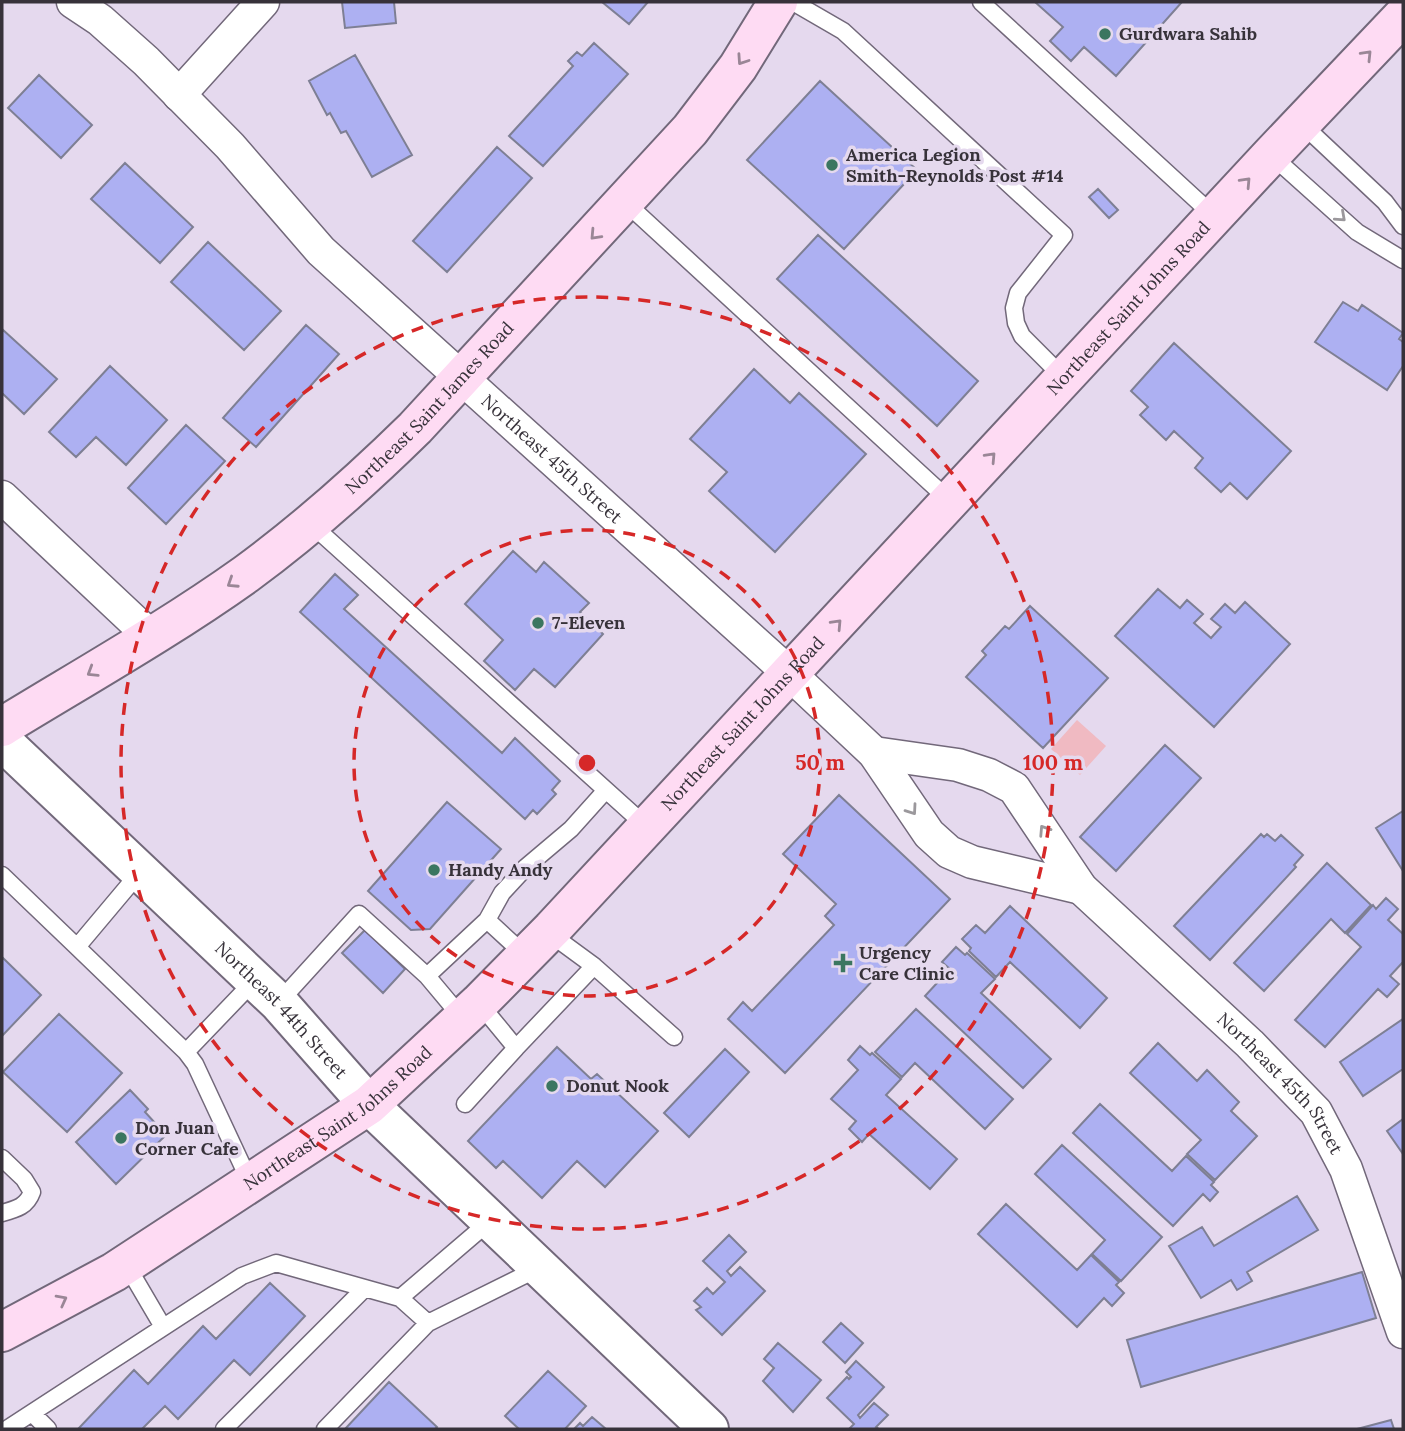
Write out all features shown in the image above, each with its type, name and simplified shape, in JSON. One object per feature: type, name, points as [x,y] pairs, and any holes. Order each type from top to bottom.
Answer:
[{"type":"main road","name":"Northeast Saint James Road","points":[[2,727],[244,575],[311,524],[376,466],[462,378],[690,130],[751,47],[778,2]]},
{"type":"main road","name":"Northeast Saint Johns Road","points":[[2,1332],[126,1264],[369,1105],[471,1011],[647,827],[1403,16]]},
{"type":"street","name":"Northeast 45th Street","points":[[73,2],[100,20],[146,61],[230,146],[321,251],[790,674],[874,754],[929,834],[948,852],[972,862],[1081,888]]},
{"type":"street","points":[[179,95],[263,2]]},
{"type":"street","points":[[2,497],[150,636]]},
{"type":"street","name":"Northeast 44th Street","points":[[2,741],[267,991],[369,1105],[709,1429]]},
{"type":"street","name":"Northeast 45th Street","points":[[874,754],[958,765],[989,775],[1014,788],[1081,888],[1250,1044],[1315,1112],[1346,1169],[1402,1319]]},
{"type":"lane","points":[[793,2],[843,31],[1064,235],[1018,293],[1014,308],[1022,337],[1064,378]]},
{"type":"lane","points":[[981,2],[1214,217]]},
{"type":"lane","points":[[1301,123],[1385,202],[1403,226]]},
{"type":"lane","points":[[1271,155],[1357,232],[1403,260]]},
{"type":"lane","points":[[625,202],[950,501]]},
{"type":"lane","points":[[311,524],[647,827]]},
{"type":"lane","points":[[427,976],[487,920],[502,893],[526,867],[571,829],[606,790]]},
{"type":"lane","points":[[77,947],[140,872]]},
{"type":"lane","points":[[2,875],[186,1052],[195,1064],[250,1182]]},
{"type":"lane","points":[[186,1052],[267,991],[359,914],[427,976],[516,1048]]},
{"type":"lane","points":[[487,920],[537,944],[594,966],[674,1037]]},
{"type":"lane","points":[[465,1104],[594,966]]},
{"type":"lane","points":[[2,1158],[24,1179],[32,1192],[28,1202],[2,1213]]},
{"type":"lane","points":[[400,1298],[489,1221]]},
{"type":"lane","points":[[7,1429],[242,1276],[276,1263],[400,1298],[428,1323]]},
{"type":"lane","points":[[126,1264],[163,1327]]},
{"type":"lane","points":[[326,1429],[428,1323],[539,1268]]},
{"type":"lane","points":[[223,1429],[365,1288]]},
{"type":"lane","points":[[33,1413],[48,1429]]},
{"type":"shaded area","points":[[1077,720],[1106,746],[1080,775],[1051,749]]},
{"type":"building","points":[[342,2],[394,2],[396,23],[345,28]]},
{"type":"building","points":[[602,2],[648,2],[629,24]]},
{"type":"building","name":"Gurdwara Sahib","points":[[1035,2],[1182,2],[1116,76],[1084,47],[1071,61],[1050,41],[1063,27]]},
{"type":"building","points":[[594,43],[628,74],[543,166],[509,136],[573,66],[568,61],[577,52],[582,56]]},
{"type":"building","points":[[355,55],[412,155],[372,177],[346,131],[341,133],[330,113],[327,115],[309,81]]},
{"type":"building","points":[[39,75],[92,125],[61,158],[8,108]]},
{"type":"building","name":"America Legion Smith-Reynolds Post #14","points":[[820,81],[917,170],[844,249],[747,160]]},
{"type":"building","points":[[497,147],[532,178],[447,272],[413,241]]},
{"type":"building","points":[[125,163],[193,227],[160,263],[91,199]]},
{"type":"building","points":[[1098,189],[1118,210],[1109,218],[1089,197]]},
{"type":"building","points":[[818,235],[978,381],[937,426],[777,279]]},
{"type":"building","points":[[208,242],[281,311],[244,350],[171,282]]},
{"type":"building","points":[[1343,302],[1358,311],[1362,305],[1403,333],[1399,339],[1403,342],[1403,366],[1387,390],[1315,342]]},
{"type":"building","points":[[306,325],[339,354],[256,447],[223,418]]},
{"type":"building","points":[[2,329],[57,379],[24,414],[2,393]]},
{"type":"building","points":[[1174,343],[1291,451],[1247,499],[1230,483],[1221,492],[1195,468],[1203,458],[1174,431],[1166,440],[1140,415],[1148,407],[1131,391]]},
{"type":"building","points":[[110,366],[167,420],[126,465],[96,437],[76,457],[49,432]]},
{"type":"building","points":[[754,369],[790,403],[799,393],[866,454],[775,552],[709,491],[727,472],[690,439]]},
{"type":"building","points":[[186,425],[225,461],[166,524],[128,488]]},
{"type":"building","name":"7-Eleven","points":[[513,551],[536,572],[544,562],[589,603],[580,612],[603,634],[555,687],[534,669],[515,690],[484,661],[503,640],[465,604]]},
{"type":"building","points":[[335,574],[358,595],[344,609],[502,753],[515,738],[560,781],[552,790],[556,794],[537,814],[533,810],[525,819],[300,612]]},
{"type":"building","points":[[1158,589],[1180,608],[1187,600],[1203,614],[1194,623],[1211,638],[1221,627],[1211,619],[1225,604],[1235,613],[1245,602],[1290,644],[1214,727],[1115,636]]},
{"type":"building","points":[[1030,606],[1108,678],[1043,748],[966,677],[986,655],[982,651],[1005,626],[1009,629]]},
{"type":"building","points":[[1165,745],[1201,778],[1116,871],[1080,837]]},
{"type":"building","name":"Urgency Care Clinic","points":[[839,795],[950,899],[785,1073],[728,1019],[743,1002],[752,1011],[834,925],[825,916],[836,904],[783,854]]},
{"type":"building","name":"Handy Andy","points":[[447,802],[501,849],[430,929],[411,930],[368,891]]},
{"type":"building","points":[[1403,811],[1403,871],[1376,828]]},
{"type":"building","points":[[1261,834],[1264,837],[1267,834],[1275,841],[1281,835],[1303,855],[1294,865],[1296,867],[1210,960],[1174,926]]},
{"type":"building","points":[[1327,863],[1371,905],[1345,933],[1331,919],[1264,991],[1234,963]]},
{"type":"building","points":[[1386,898],[1398,909],[1388,920],[1403,934],[1403,962],[1390,976],[1399,984],[1387,997],[1378,989],[1325,1047],[1295,1020],[1361,947],[1347,934],[1373,905],[1376,909]]},
{"type":"building","points":[[1010,906],[1107,998],[1080,1028],[1010,962],[996,977],[969,951],[971,948],[962,939],[976,925],[985,933]]},
{"type":"building","points":[[365,930],[405,969],[383,993],[342,953]]},
{"type":"building","points":[[956,947],[965,955],[967,953],[995,979],[981,993],[1051,1059],[1023,1088],[925,996],[950,969],[942,962]]},
{"type":"building","points":[[2,957],[41,995],[2,1036]]},
{"type":"building","points":[[916,1009],[1013,1099],[985,1129],[915,1063],[902,1077],[875,1052]]},
{"type":"building","points":[[59,1014],[122,1073],[67,1132],[3,1072]]},
{"type":"building","points":[[1403,1019],[1403,1069],[1363,1096],[1340,1062]]},
{"type":"building","points":[[1158,1043],[1197,1081],[1207,1070],[1239,1102],[1231,1111],[1257,1136],[1215,1180],[1187,1154],[1201,1140],[1130,1073]]},
{"type":"building","points":[[860,1046],[901,1079],[886,1095],[957,1159],[930,1189],[869,1134],[862,1142],[849,1129],[856,1121],[831,1099],[858,1070],[848,1060]]},
{"type":"building","points":[[557,1047],[591,1079],[597,1074],[658,1131],[605,1187],[577,1161],[542,1198],[503,1161],[496,1168],[468,1141]]},
{"type":"building","points":[[725,1049],[749,1072],[689,1137],[664,1113]]},
{"type":"building","name":"Don Juan Corner Cafe","points":[[130,1090],[148,1109],[145,1112],[166,1135],[116,1184],[76,1142]]},
{"type":"building","points":[[1100,1104],[1172,1171],[1186,1156],[1214,1182],[1211,1185],[1218,1192],[1210,1201],[1203,1194],[1173,1226],[1073,1133]]},
{"type":"building","points":[[1403,1119],[1403,1154],[1387,1131]]},
{"type":"building","points":[[1062,1145],[1162,1237],[1121,1281],[1092,1254],[1105,1240],[1035,1174]]},
{"type":"building","points":[[1297,1196],[1318,1230],[1247,1272],[1252,1281],[1237,1290],[1231,1280],[1201,1298],[1169,1246],[1202,1227],[1214,1246]]},
{"type":"building","points":[[1006,1204],[1077,1270],[1091,1255],[1119,1282],[1116,1285],[1124,1293],[1112,1306],[1104,1298],[1077,1327],[978,1234]]},
{"type":"building","points":[[729,1235],[746,1252],[727,1271],[731,1276],[740,1267],[765,1291],[722,1335],[696,1310],[701,1307],[694,1301],[707,1288],[713,1294],[725,1282],[703,1261]]},
{"type":"building","points":[[1362,1272],[1376,1318],[1141,1387],[1127,1340]]},
{"type":"building","points":[[270,1283],[305,1316],[250,1375],[234,1360],[178,1419],[165,1406],[142,1429],[78,1429],[134,1370],[148,1384],[203,1326],[216,1339]]},
{"type":"building","points":[[841,1323],[863,1343],[845,1363],[823,1342]]},
{"type":"building","points":[[778,1343],[821,1380],[793,1412],[763,1381],[774,1368],[764,1359]]},
{"type":"building","points":[[856,1361],[884,1387],[858,1415],[860,1418],[874,1403],[888,1415],[876,1427],[879,1429],[849,1429],[854,1424],[827,1398],[847,1377],[851,1377],[846,1372]]},
{"type":"building","points":[[548,1371],[586,1406],[565,1429],[519,1429],[505,1416]]},
{"type":"building","points":[[389,1382],[437,1427],[345,1429]]},
{"type":"building","points":[[592,1417],[606,1429],[574,1429],[580,1423],[583,1426]]},
{"type":"building","points":[[1391,1420],[1394,1429],[1357,1429]]},
{"type":"place","name":"Gurdwara Sahib","points":[[1105,34]]},
{"type":"place","name":"America Legion Smith-Reynolds Post #14","points":[[832,165]]},
{"type":"place","name":"7-Eleven","points":[[538,623]]},
{"type":"place","name":"Handy Andy","points":[[434,870]]},
{"type":"place","name":"Urgency Care Clinic","points":[[843,963]]},
{"type":"place","name":"Donut Nook","points":[[552,1086]]},
{"type":"place","name":"Don Juan Corner Cafe","points":[[121,1138]]}]
